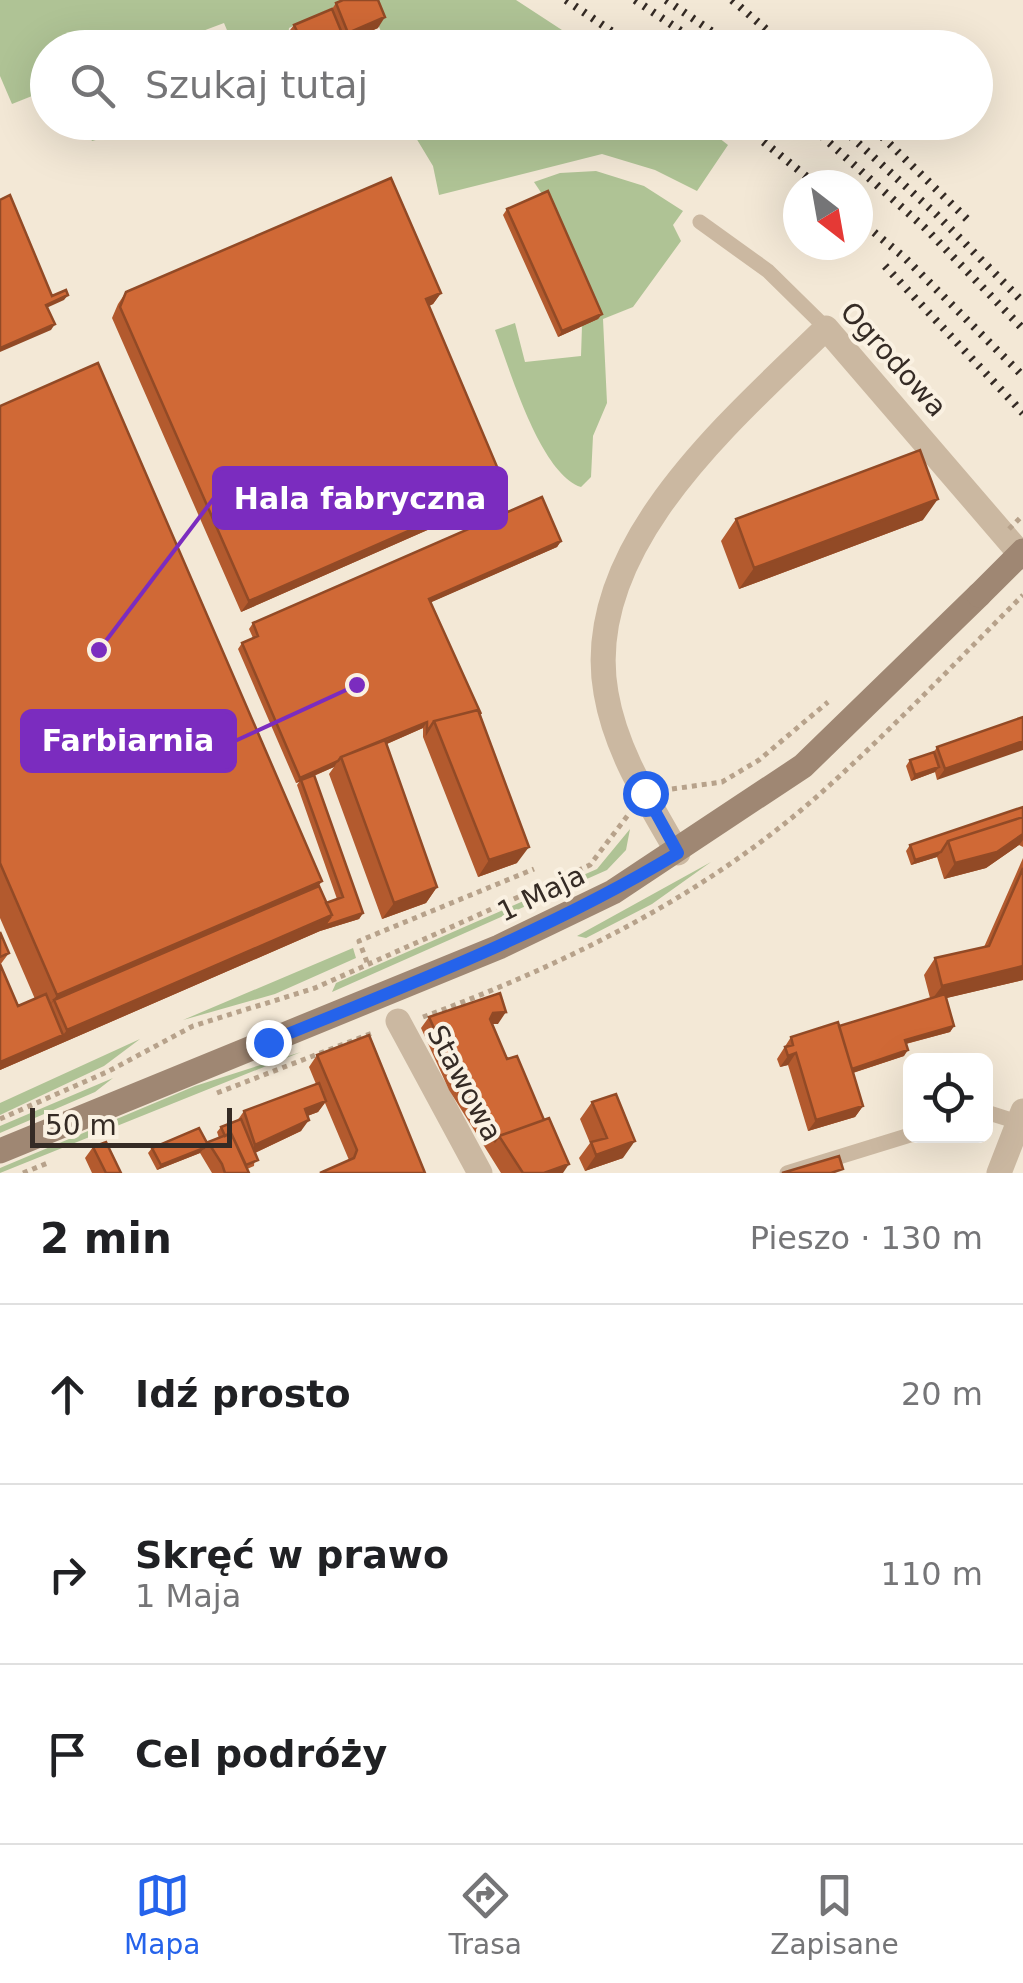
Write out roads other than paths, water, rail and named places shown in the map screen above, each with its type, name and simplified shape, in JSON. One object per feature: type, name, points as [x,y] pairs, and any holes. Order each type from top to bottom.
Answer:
[{"type":"main road","name":"1 Maja","points":[[0,1151],[499,947],[613,892],[678,853],[803,766],[1023,554]]},
{"type":"street","name":"Ogrodowa","points":[[826,328],[1023,554]]},
{"type":"street","points":[[678,853],[622,753],[606,693],[602,657],[617,588],[650,515],[744,409],[826,328]]},
{"type":"street","name":"Stawowa","points":[[407,1021],[480,1173]]},
{"type":"street","points":[[999,1173],[1020,1116]]},
{"type":"lane","name":"Ogrodowa","points":[[700,222],[768,271],[826,328]]},
{"type":"lane","points":[[993,1113],[1020,1116]]},
{"type":"lane","points":[[787,1173],[903,1137]]},
{"type":"railway","points":[[566,0],[610,30]]},
{"type":"railway","points":[[635,0],[679,30]]},
{"type":"railway","points":[[666,0],[710,30]]},
{"type":"railway","points":[[732,0],[767,30]]},
{"type":"railway","points":[[761,140],[798,170]]},
{"type":"railway","points":[[826,140],[925,228],[1023,329]]},
{"type":"railway","points":[[855,140],[936,214],[1023,302]]},
{"type":"railway","points":[[886,140],[968,220]]},
{"type":"railway","points":[[873,231],[905,258],[1023,376]]},
{"type":"railway","points":[[885,266],[1023,413]]},
{"type":"place","name":"Hala fabryczna","points":[[99,650]]},
{"type":"place","name":"Farbiarnia","points":[[357,685]]}]
